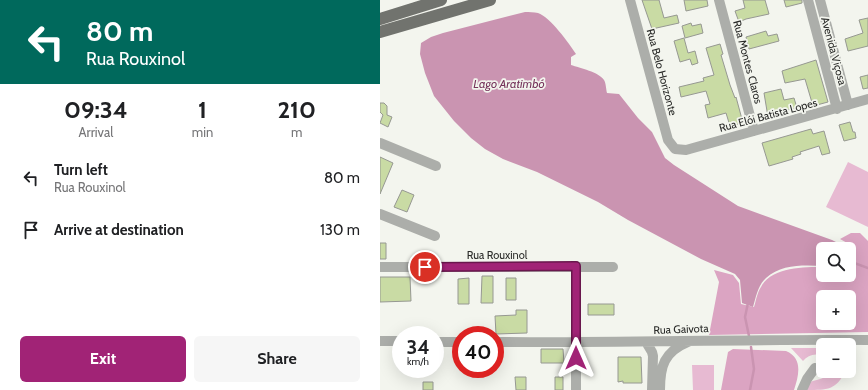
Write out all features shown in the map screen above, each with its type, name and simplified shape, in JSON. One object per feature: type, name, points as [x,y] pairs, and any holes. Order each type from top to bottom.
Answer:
[{"type":"main road","points":[[380,19],[441,0]]},
{"type":"main road","points":[[380,32],[490,0]]},
{"type":"street","name":"Rua Belo Horizonte","points":[[630,0],[668,140],[674,149]]},
{"type":"street","name":"Rua Montes Claros","points":[[719,0],[754,131]]},
{"type":"street","name":"Avenida Viçosa","points":[[808,0],[837,109]]},
{"type":"street","name":"Avenida Viçosa","points":[[820,0],[848,105]]},
{"type":"street","name":"Rua Elói Batista Lopes","points":[[674,149],[686,150],[837,109],[868,99]]},
{"type":"street","points":[[380,143],[436,166]]},
{"type":"street","points":[[380,214],[435,236]]},
{"type":"street","points":[[576,266],[576,390]]},
{"type":"street","name":"Rua Rouxinol","points":[[380,267],[613,266]]},
{"type":"street","points":[[652,390],[658,364],[682,344],[692,340]]},
{"type":"street","name":"Rua Gaivota","points":[[504,342],[868,340]]},
{"type":"street","points":[[380,341],[392,341]]},
{"type":"street","points":[[646,342],[658,364],[660,390]]},
{"type":"street","points":[[802,390],[807,379],[815,368]]},
{"type":"shaded area","points":[[848,162],[868,172],[868,227],[826,207]]},
{"type":"shaded area","points":[[851,233],[860,233],[868,241],[868,332],[709,335],[719,282],[714,270],[733,275],[739,283],[741,304],[754,307],[758,292],[766,280],[772,275],[780,272],[798,268],[816,267],[816,282],[856,282],[856,242],[845,242],[840,239]]},
{"type":"shaded area","points":[[791,348],[816,348],[816,355],[807,357],[803,361]]},
{"type":"shaded area","points":[[733,349],[786,351],[791,354],[797,362],[798,368],[794,390],[721,390],[728,352]]},
{"type":"shaded area","points":[[692,365],[714,365],[714,390],[693,390]]},
{"type":"shaded area","points":[[841,378],[830,388],[807,390],[810,382],[821,379]]},
{"type":"water","name":"Lago Aratimbó","points":[[525,12],[533,12],[543,15],[564,37],[576,54],[571,57],[571,65],[602,77],[605,81],[607,93],[619,94],[638,118],[652,132],[665,158],[674,165],[738,206],[836,242],[816,242],[816,266],[793,266],[772,273],[761,284],[753,307],[742,303],[740,280],[735,274],[701,259],[628,220],[598,202],[537,172],[503,159],[485,149],[471,138],[454,121],[434,96],[425,73],[420,54],[421,43],[431,37]]},
{"type":"building","points":[[642,0],[659,0],[664,18],[677,15],[679,23],[652,29]]},
{"type":"building","points":[[684,0],[707,0],[708,6],[686,11]]},
{"type":"building","points":[[743,0],[765,0],[769,14],[739,22],[735,11],[745,8]]},
{"type":"building","points":[[784,0],[802,0],[802,3],[786,7]]},
{"type":"building","points":[[868,18],[868,46],[848,51],[845,39],[863,33],[859,20]]},
{"type":"building","points":[[691,23],[692,26],[701,24],[703,33],[685,38],[682,26]]},
{"type":"building","points":[[766,31],[768,36],[777,34],[779,41],[749,49],[746,37]]},
{"type":"building","points":[[684,38],[688,53],[695,51],[698,63],[692,65],[690,59],[680,62],[674,41]]},
{"type":"building","points":[[720,44],[723,54],[721,55],[730,85],[735,98],[736,97],[743,123],[730,126],[726,113],[708,118],[705,105],[710,104],[706,91],[681,97],[679,87],[704,81],[703,78],[714,75],[706,48]]},
{"type":"building","points":[[816,60],[828,102],[813,106],[805,79],[785,83],[782,71]]},
{"type":"building","points":[[868,75],[868,88],[863,89],[860,77]]},
{"type":"building","points":[[781,89],[784,100],[794,98],[797,108],[783,111],[784,113],[768,117],[764,93]]},
{"type":"building","points":[[380,103],[384,103],[387,106],[387,115],[392,117],[388,127],[380,123],[383,115],[380,112]]},
{"type":"building","points":[[850,122],[856,138],[844,141],[839,125]]},
{"type":"building","points":[[811,129],[813,134],[824,131],[830,153],[822,155],[819,146],[800,152],[801,154],[792,157],[793,159],[769,166],[762,143]]},
{"type":"building","points":[[380,157],[393,163],[380,194]]},
{"type":"building","points":[[402,190],[414,195],[407,212],[394,207]]},
{"type":"building","points":[[380,243],[386,243],[386,259],[380,259]]},
{"type":"building","points":[[482,276],[493,276],[493,303],[481,303]]},
{"type":"building","points":[[380,277],[410,277],[411,301],[380,302]]},
{"type":"building","points":[[469,278],[469,304],[458,304],[458,279]]},
{"type":"building","points":[[506,278],[516,278],[516,300],[506,300]]},
{"type":"building","points":[[588,304],[614,304],[614,315],[588,315]]},
{"type":"building","points":[[516,310],[527,310],[527,333],[504,334],[504,326],[496,326],[495,316],[516,315]]},
{"type":"building","points":[[541,349],[563,349],[564,363],[541,363]]},
{"type":"building","points":[[618,357],[641,357],[642,383],[623,383],[623,381],[618,382]]},
{"type":"building","points":[[515,377],[526,377],[526,390],[516,390]]},
{"type":"building","points":[[555,377],[563,377],[563,390],[555,390]]},
{"type":"building","points":[[423,382],[433,382],[433,390],[423,390]]},
{"type":"waterway","points":[[856,264],[868,268]]},
{"type":"waterway","points":[[748,303],[745,317],[749,336]]},
{"type":"waterway","points":[[750,390],[754,369],[751,347]]},
{"type":"route","points":[[425,267],[576,266],[576,358]]}]
